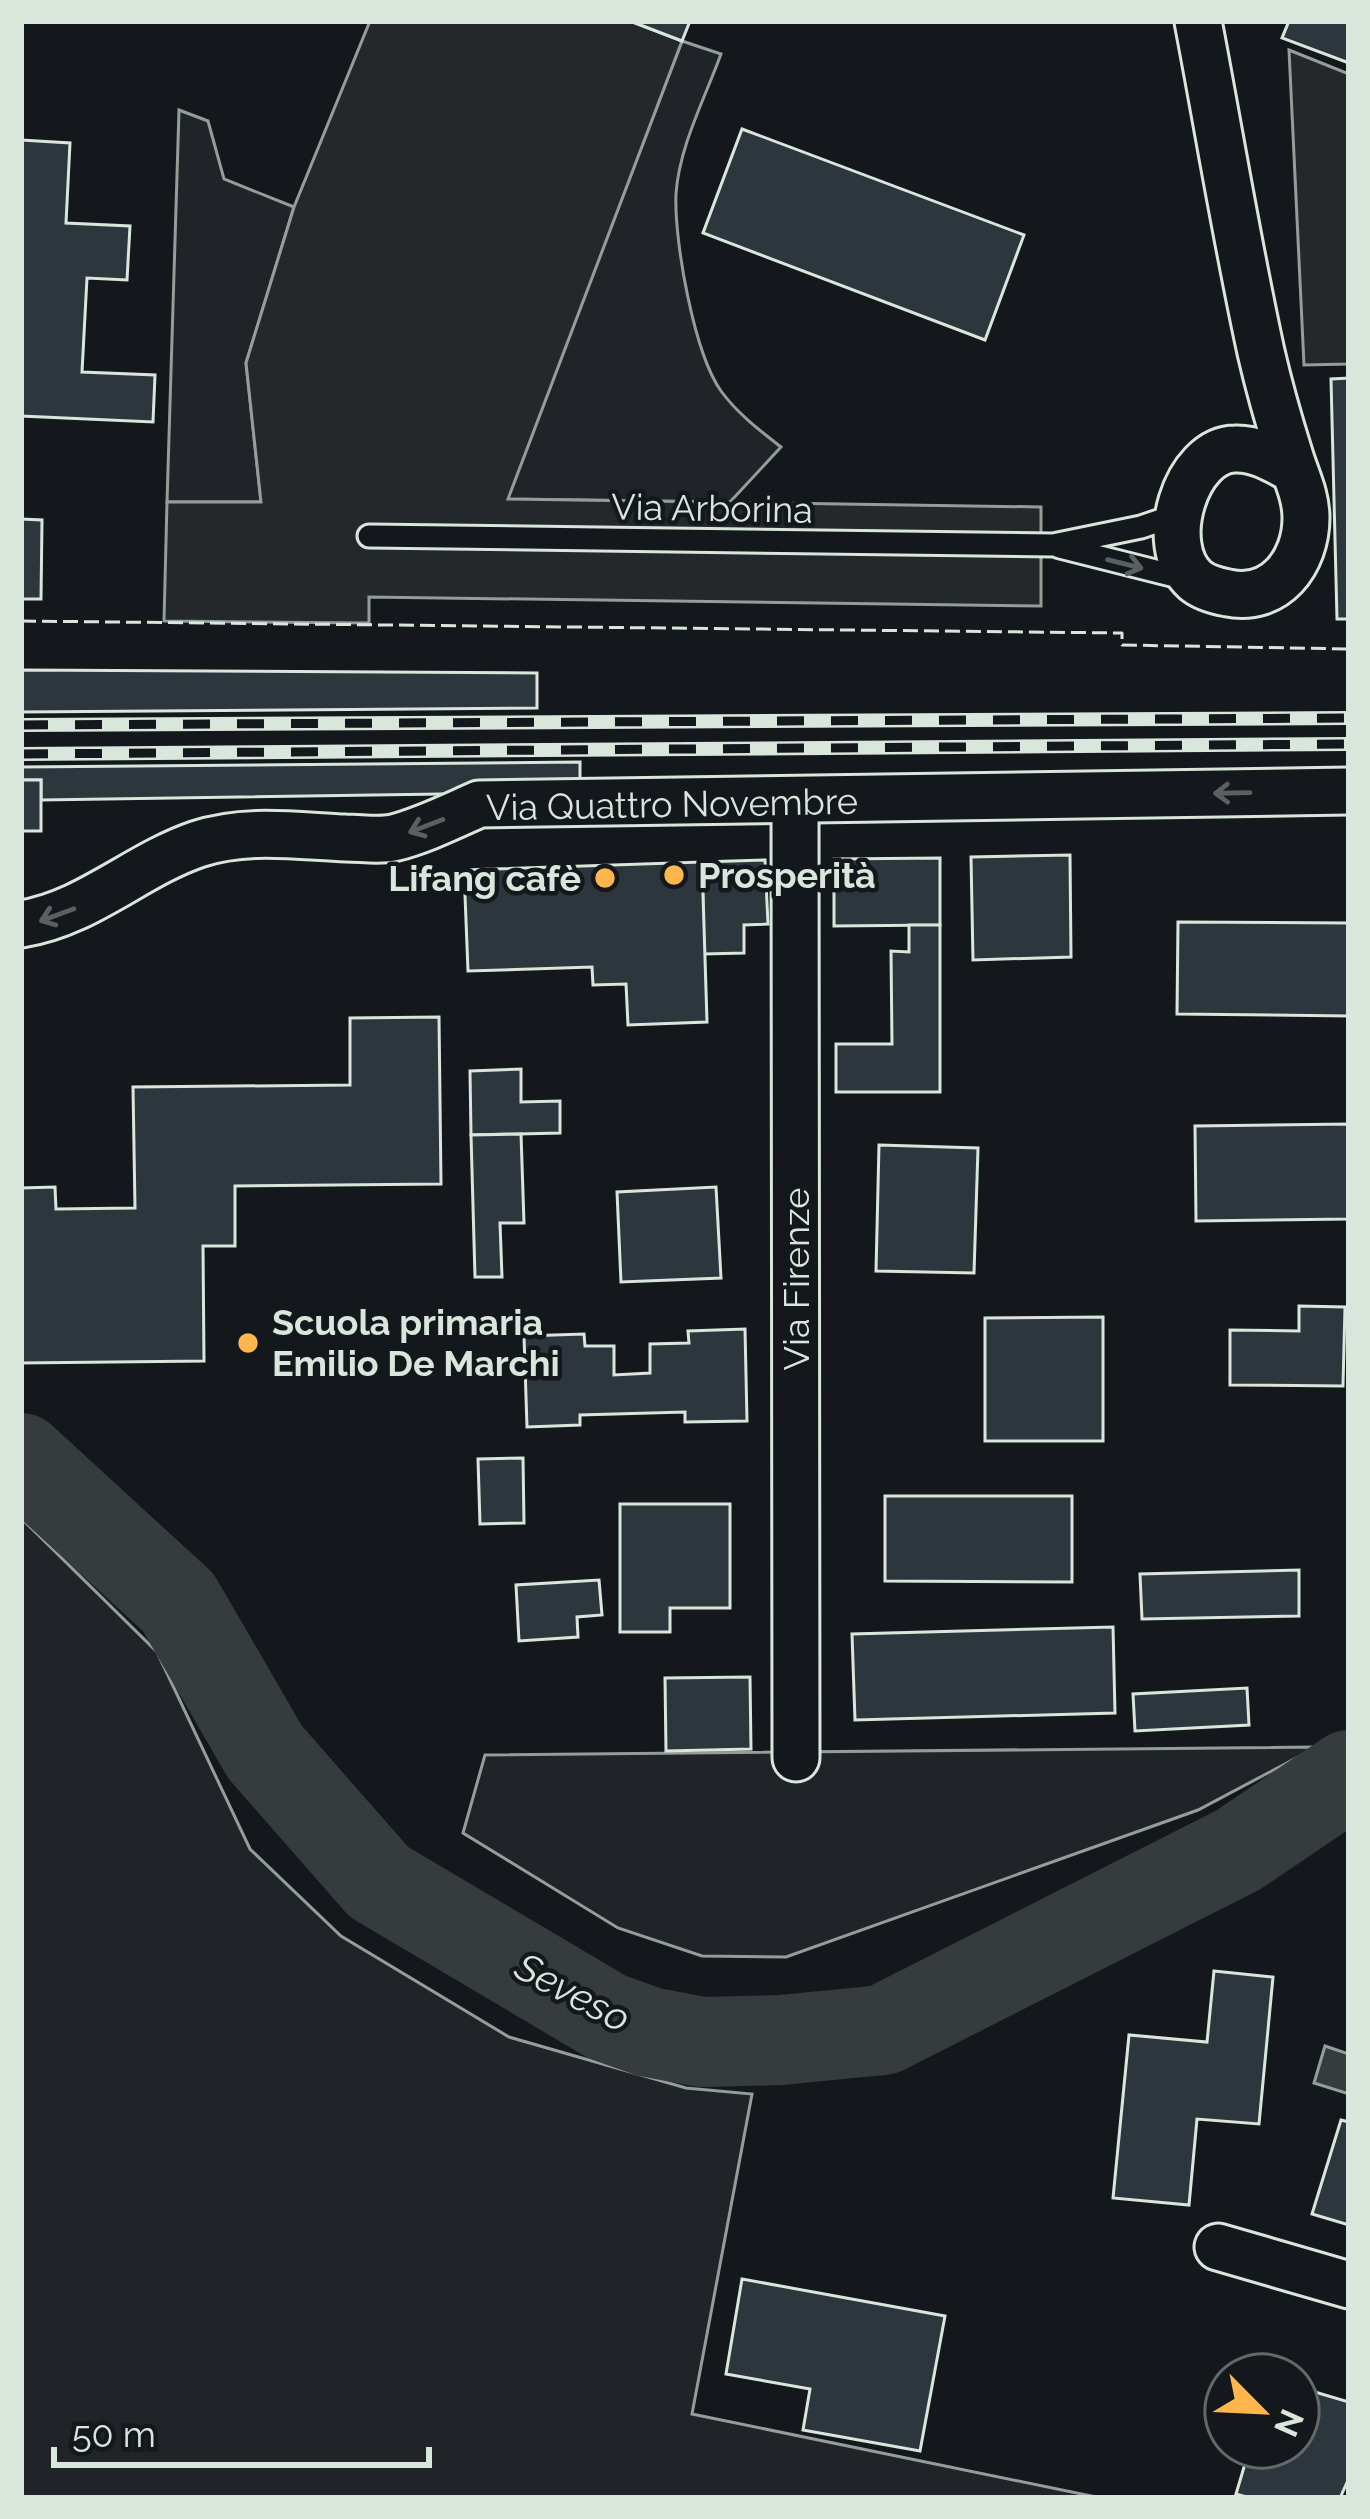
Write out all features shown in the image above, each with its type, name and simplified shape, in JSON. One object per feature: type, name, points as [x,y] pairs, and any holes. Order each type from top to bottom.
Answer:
[{"type":"street","points":[[1198,21],[1261,352],[1304,492],[1303,542],[1293,566],[1279,584],[1259,594],[1239,596],[1196,582],[1182,564],[1175,540],[1176,515],[1197,474],[1228,449],[1244,421],[1261,352]]},
{"type":"street","points":[[1228,449],[1266,455],[1294,470]]},
{"type":"street","name":"Via Quattro Novembre","points":[[21,924],[82,906],[147,866],[200,844],[246,835],[389,839],[479,804],[1349,791]]},
{"type":"street","name":"Via Firenze","points":[[795,800],[796,1758]]},
{"type":"street","points":[[1218,2247],[1349,2285]]},
{"type":"lane","name":"Via Arborina","points":[[369,536],[1053,545],[1176,515]]},
{"type":"lane","name":"Via Arborina","points":[[1053,545],[1196,582]]},
{"type":"shaded area","points":[[370,21],[630,21],[682,41],[508,499],[1041,507],[1041,606],[369,597],[369,623],[164,621],[167,502],[261,502],[246,363],[294,207]]},
{"type":"shaded area","points":[[682,41],[721,54],[687,141],[676,194],[682,267],[694,324],[721,391],[781,447],[730,502],[507,499]]},
{"type":"shaded area","points":[[1289,50],[1349,74],[1349,364],[1304,365]]},
{"type":"shaded area","points":[[179,110],[208,121],[224,179],[294,207],[246,363],[261,502],[167,502]]},
{"type":"shaded area","points":[[21,1518],[157,1652],[250,1849],[341,1936],[509,2037],[686,2088],[752,2094],[692,2414],[1101,2498],[21,2498]]},
{"type":"shaded area","points":[[1317,1747],[1198,1810],[786,1957],[702,1956],[618,1928],[463,1833],[485,1755]]},
{"type":"shaded area","points":[[1325,2046],[1349,2054],[1349,2094],[1314,2083]]},
{"type":"building","points":[[630,21],[690,21],[682,41]]},
{"type":"building","points":[[1289,21],[1349,21],[1349,63],[1282,38]]},
{"type":"building","points":[[742,129],[1024,235],[985,340],[703,233]]},
{"type":"building","points":[[21,140],[70,143],[66,223],[130,226],[127,280],[87,278],[82,372],[155,375],[153,422],[21,416]]},
{"type":"building","points":[[1349,378],[1349,619],[1337,619],[1331,379]]},
{"type":"building","points":[[21,519],[42,520],[41,599],[21,599]]},
{"type":"building","points":[[21,670],[537,673],[537,708],[21,712]]},
{"type":"building","points":[[580,762],[580,792],[41,800],[41,780],[21,780],[21,767]]},
{"type":"building","points":[[21,780],[41,780],[41,831],[21,831]]},
{"type":"building","points":[[1070,855],[1071,957],[973,960],[971,857]]},
{"type":"building","points":[[940,858],[940,925],[834,926],[834,859]]},
{"type":"building","points":[[765,860],[768,924],[744,925],[744,953],[704,954],[702,862]]},
{"type":"building","points":[[702,862],[707,1022],[628,1025],[626,984],[593,985],[592,967],[468,971],[464,870]]},
{"type":"building","points":[[1178,922],[1349,923],[1349,1016],[1177,1014]]},
{"type":"building","points":[[909,925],[940,925],[940,1092],[836,1092],[836,1044],[892,1044],[891,951],[909,952]]},
{"type":"building","points":[[439,1017],[441,1184],[235,1186],[235,1246],[203,1246],[204,1361],[21,1363],[21,1188],[55,1187],[56,1209],[135,1208],[133,1087],[350,1085],[350,1018]]},
{"type":"building","points":[[521,1069],[521,1102],[560,1101],[560,1133],[471,1135],[470,1071]]},
{"type":"building","points":[[1349,1124],[1349,1219],[1196,1221],[1195,1126]]},
{"type":"building","points":[[521,1134],[524,1223],[500,1223],[502,1277],[475,1277],[471,1135]]},
{"type":"building","points":[[879,1145],[978,1148],[974,1273],[876,1271]]},
{"type":"building","points":[[716,1187],[721,1278],[621,1282],[617,1192]]},
{"type":"building","points":[[1299,1306],[1345,1307],[1343,1386],[1230,1385],[1230,1330],[1299,1331]]},
{"type":"building","points":[[1103,1317],[1103,1441],[985,1441],[985,1318]]},
{"type":"building","points":[[745,1329],[747,1421],[685,1422],[685,1412],[580,1415],[580,1425],[527,1427],[524,1336],[584,1334],[585,1346],[614,1346],[614,1375],[650,1373],[650,1344],[689,1343],[688,1331]]},
{"type":"building","points":[[523,1458],[524,1523],[480,1524],[478,1459]]},
{"type":"building","points":[[885,1496],[1072,1496],[1072,1582],[885,1581]]},
{"type":"building","points":[[620,1504],[730,1504],[730,1608],[670,1608],[670,1632],[620,1632]]},
{"type":"building","points":[[1299,1570],[1299,1616],[1142,1619],[1140,1574]]},
{"type":"building","points":[[599,1580],[602,1615],[577,1617],[578,1637],[519,1641],[516,1585]]},
{"type":"building","points":[[1113,1627],[1115,1713],[855,1720],[852,1634]]},
{"type":"building","points":[[750,1677],[751,1749],[666,1751],[665,1678]]},
{"type":"building","points":[[1247,1688],[1249,1725],[1135,1731],[1133,1694]]},
{"type":"building","points":[[1214,1971],[1273,1977],[1259,2124],[1197,2119],[1189,2205],[1113,2198],[1129,2035],[1207,2042]]},
{"type":"building","points":[[1341,2120],[1349,2122],[1349,2225],[1312,2214]]},
{"type":"building","points":[[742,2279],[945,2316],[920,2451],[803,2430],[810,2389],[726,2374]]},
{"type":"building","points":[[1322,2394],[1349,2402],[1349,2478],[1340,2498],[1236,2494],[1243,2471],[1322,2471]]},
{"type":"waterway","name":"Seveso","points":[[21,1458],[178,1602],[265,1752],[379,1882],[607,2017],[649,2032],[702,2042],[883,2030],[1238,1850],[1349,1775]]},
{"type":"railway","points":[[21,725],[1349,718]]},
{"type":"railway","points":[[21,754],[1349,744]]},
{"type":"fence","points":[[21,621],[1122,633],[1122,645],[1349,649]]},
{"type":"place","name":"Prosperità","points":[[674,875]]},
{"type":"place","name":"Lifang cafè","points":[[605,878]]},
{"type":"place","name":"Scuola primaria Emilio De Marchi","points":[[248,1343]]}]
